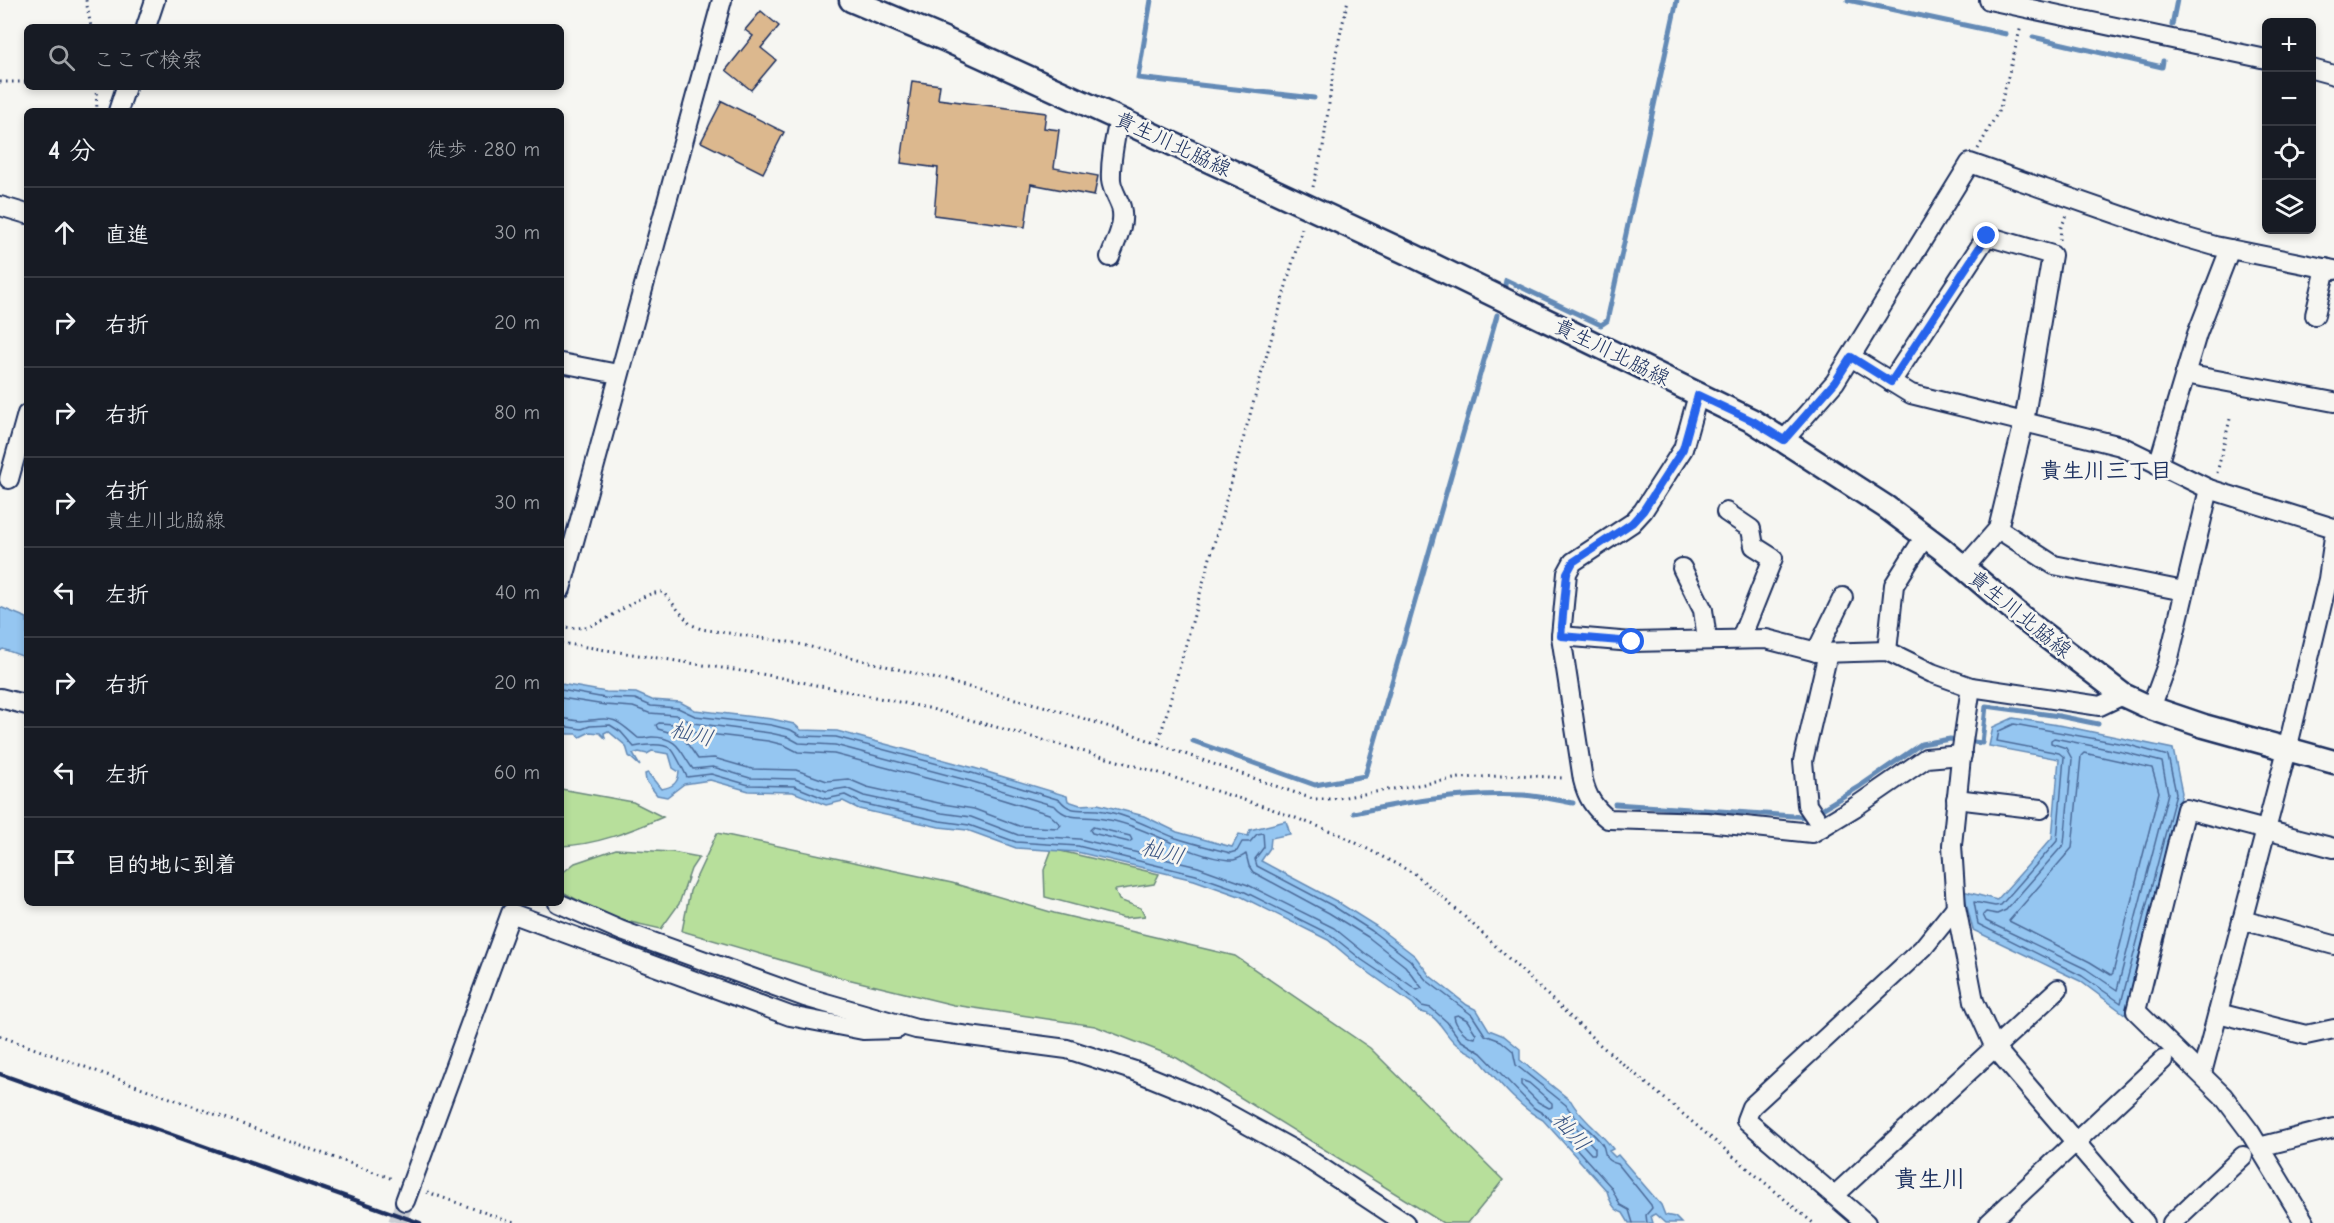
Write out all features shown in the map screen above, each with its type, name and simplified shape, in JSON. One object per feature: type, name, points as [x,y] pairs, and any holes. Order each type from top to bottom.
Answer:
[{"type":"main road","name":"貴生川北脇線","points":[[850,0],[944,39],[1308,207],[1753,421],[1886,507],[1925,536],[2030,624],[2123,695],[2151,708],[2204,726],[2334,762]]},
{"type":"street","points":[[147,24],[155,0]]},
{"type":"street","points":[[564,578],[722,0]]},
{"type":"street","points":[[1989,0],[2262,58]]},
{"type":"street","points":[[2316,70],[2334,75]]},
{"type":"street","points":[[119,108],[125,90]]},
{"type":"street","points":[[1110,257],[1122,223],[1121,208],[1111,181],[1114,143],[1119,119]]},
{"type":"street","points":[[1784,440],[1835,382],[1970,163],[2177,236],[2330,269],[2314,315]]},
{"type":"street","points":[[0,206],[24,213]]},
{"type":"street","points":[[1891,382],[1987,236],[2052,255],[2024,422],[1998,529],[1964,568]]},
{"type":"street","points":[[2158,465],[2197,334],[2230,249]]},
{"type":"street","points":[[1851,357],[1911,394],[2121,446],[2209,489],[2334,528]]},
{"type":"street","points":[[564,364],[618,374]]},
{"type":"street","points":[[2185,374],[2334,402]]},
{"type":"street","points":[[1698,395],[1683,449],[1643,511],[1632,523],[1573,562],[1567,573],[1561,636],[1583,780],[1586,793],[1596,810],[1608,819],[1707,822],[1812,832],[1855,807],[1926,758],[1962,745]]},
{"type":"street","points":[[9,479],[24,425]]},
{"type":"street","points":[[2151,708],[2168,662],[2209,489]]},
{"type":"street","points":[[1726,512],[1751,529],[1754,546],[1773,558],[1741,638]]},
{"type":"street","points":[[1998,529],[2054,565],[2184,591]]},
{"type":"street","points":[[1887,651],[1894,585],[1925,536]]},
{"type":"street","points":[[2202,1073],[2287,750],[2328,579],[2334,537]]},
{"type":"street","points":[[1682,568],[1703,610],[1707,639]]},
{"type":"street","points":[[1822,827],[1807,805],[1803,761],[1822,653],[1843,597]]},
{"type":"street","points":[[1561,636],[1632,642],[1766,639],[1822,653],[1887,651],[1932,673],[1971,687],[2100,706],[2123,695]]},
{"type":"street","points":[[1971,687],[1962,745],[1952,845],[1956,907],[1974,1001],[1995,1048],[2145,1223]]},
{"type":"street","points":[[0,698],[24,704]]},
{"type":"street","points":[[1956,799],[2041,808]]},
{"type":"street","points":[[2305,1223],[2251,1151],[2223,1096],[2136,1011],[2186,809],[2334,848]]},
{"type":"street","points":[[564,906],[622,931],[805,997],[916,1029],[1067,1049],[1135,1071],[1194,1095],[1299,1153],[1405,1223]]},
{"type":"street","points":[[1866,1223],[1746,1120],[1751,1107],[1923,948],[1956,907]]},
{"type":"street","points":[[408,1193],[511,913],[790,1016],[863,1030],[916,1029]]},
{"type":"street","points":[[2242,920],[2334,945]]},
{"type":"street","points":[[1835,1196],[2058,989]]},
{"type":"street","points":[[2218,1013],[2306,1035],[2334,1029]]},
{"type":"street","points":[[1989,1223],[2163,1060]]},
{"type":"street","points":[[2172,1223],[2251,1151],[2334,1128]]},
{"type":"path","points":[[86,0],[90,24]]},
{"type":"path","points":[[1158,744],[1308,207],[1323,147],[1336,53],[1348,0]]},
{"type":"path","points":[[1970,163],[2000,108],[2026,8]]},
{"type":"path","points":[[0,82],[24,82]]},
{"type":"path","points":[[96,90],[97,108]]},
{"type":"path","points":[[2052,255],[2058,249],[2061,227],[2075,200]]},
{"type":"path","points":[[2209,489],[2215,481],[2230,419]]},
{"type":"path","points":[[564,627],[572,629],[600,621],[617,614],[644,596],[663,592],[690,624],[701,629],[795,643],[1047,706],[1313,799],[1333,798],[1460,778],[1520,776],[1583,780]]},
{"type":"path","points":[[564,643],[767,675],[928,708],[1150,770],[1269,808],[1341,835],[1415,874],[1466,918],[1598,1043],[1813,1223]]},
{"type":"path","points":[[0,1036],[408,1193],[514,1223]]},
{"type":"green space","points":[[564,790],[633,802],[663,817],[626,832],[564,846]]},
{"type":"green space","points":[[717,833],[952,883],[1054,913],[1235,956],[1370,1048],[1503,1180],[1468,1223],[1443,1223],[1177,1058],[1095,1026],[954,1005],[839,977],[682,931],[690,891]]},
{"type":"green space","points":[[616,849],[672,852],[699,857],[691,869],[679,904],[661,929],[617,919],[564,893],[564,872],[575,863]]},
{"type":"green space","points":[[1052,849],[1159,874],[1154,884],[1115,890],[1119,900],[1141,908],[1145,916],[1124,918],[1045,897],[1044,870]]},
{"type":"water","points":[[0,607],[24,617],[24,657],[3,649],[0,651]]},
{"type":"water","name":"杣川","points":[[564,685],[606,692],[636,693],[652,700],[680,702],[695,710],[772,719],[794,724],[801,730],[837,731],[1067,796],[1068,801],[1080,805],[1098,804],[1144,816],[1177,832],[1232,847],[1239,834],[1248,836],[1250,830],[1286,821],[1290,834],[1271,838],[1270,848],[1261,861],[1336,901],[1376,926],[1415,956],[1430,976],[1467,1005],[1477,1010],[1489,1030],[1504,1036],[1520,1049],[1520,1060],[1571,1101],[1613,1149],[1609,1151],[1615,1157],[1618,1155],[1661,1205],[1665,1215],[1675,1217],[1681,1223],[1665,1223],[1655,1214],[1651,1216],[1653,1223],[1629,1223],[1623,1213],[1612,1205],[1607,1191],[1543,1120],[1516,1100],[1477,1057],[1451,1040],[1436,1020],[1426,1013],[1419,1012],[1413,1004],[1358,965],[1328,940],[1242,897],[1194,880],[1077,852],[1016,848],[967,830],[939,827],[859,809],[843,801],[826,805],[793,792],[749,791],[710,780],[684,784],[667,797],[657,795],[646,781],[645,774],[648,773],[661,789],[674,784],[679,772],[673,768],[669,754],[652,751],[647,754],[639,752],[633,754],[640,766],[629,756],[626,746],[608,731],[604,733],[605,738],[600,733],[590,732],[580,737],[577,734],[564,733]]},
{"type":"water","points":[[2013,718],[2064,726],[2173,749],[2182,793],[2126,1015],[2080,981],[1973,930],[1963,891],[1997,900],[2052,838],[2059,759],[1989,746],[1993,727]]},
{"type":"building","points":[[761,11],[779,26],[761,48],[776,60],[751,90],[726,70],[753,36],[745,30]]},
{"type":"building","points":[[912,81],[940,85],[938,99],[1046,113],[1044,128],[1059,130],[1054,168],[1098,176],[1094,196],[1031,184],[1025,227],[934,215],[938,168],[901,163]]},
{"type":"building","points":[[722,101],[784,132],[763,173],[701,142]]},
{"type":"waterway","points":[[1151,0],[1138,78],[1314,98]]},
{"type":"waterway","points":[[1505,285],[1506,280],[1601,325],[1607,321],[1677,0]]},
{"type":"waterway","points":[[1848,0],[2006,34]]},
{"type":"waterway","points":[[2172,25],[2177,0]]},
{"type":"waterway","points":[[2033,37],[2162,67],[2163,61]]},
{"type":"waterway","points":[[1193,741],[1315,785],[1365,776],[1497,315]]},
{"type":"waterway","points":[[1817,812],[1921,744],[1950,739],[1982,743],[1986,706],[2098,724]]},
{"type":"waterway","points":[[1354,813],[1416,801],[1502,794],[1548,798],[1573,803]]},
{"type":"waterway","points":[[1615,804],[1809,817]]},
{"type":"tunnel","points":[[397,1223],[405,1201]]},
{"type":"railway","points":[[0,1074],[420,1223]]},
{"type":"district","name":"貴生川三丁目","points":[[2106,470]]},
{"type":"district","name":"貴生川","points":[[1930,1179]]},
{"type":"route","points":[[1632,642],[1561,636],[1567,573],[1573,562],[1632,523],[1643,511],[1683,449],[1698,395],[1753,421],[1784,440],[1835,382],[1851,357],[1891,382],[1987,236]]}]
